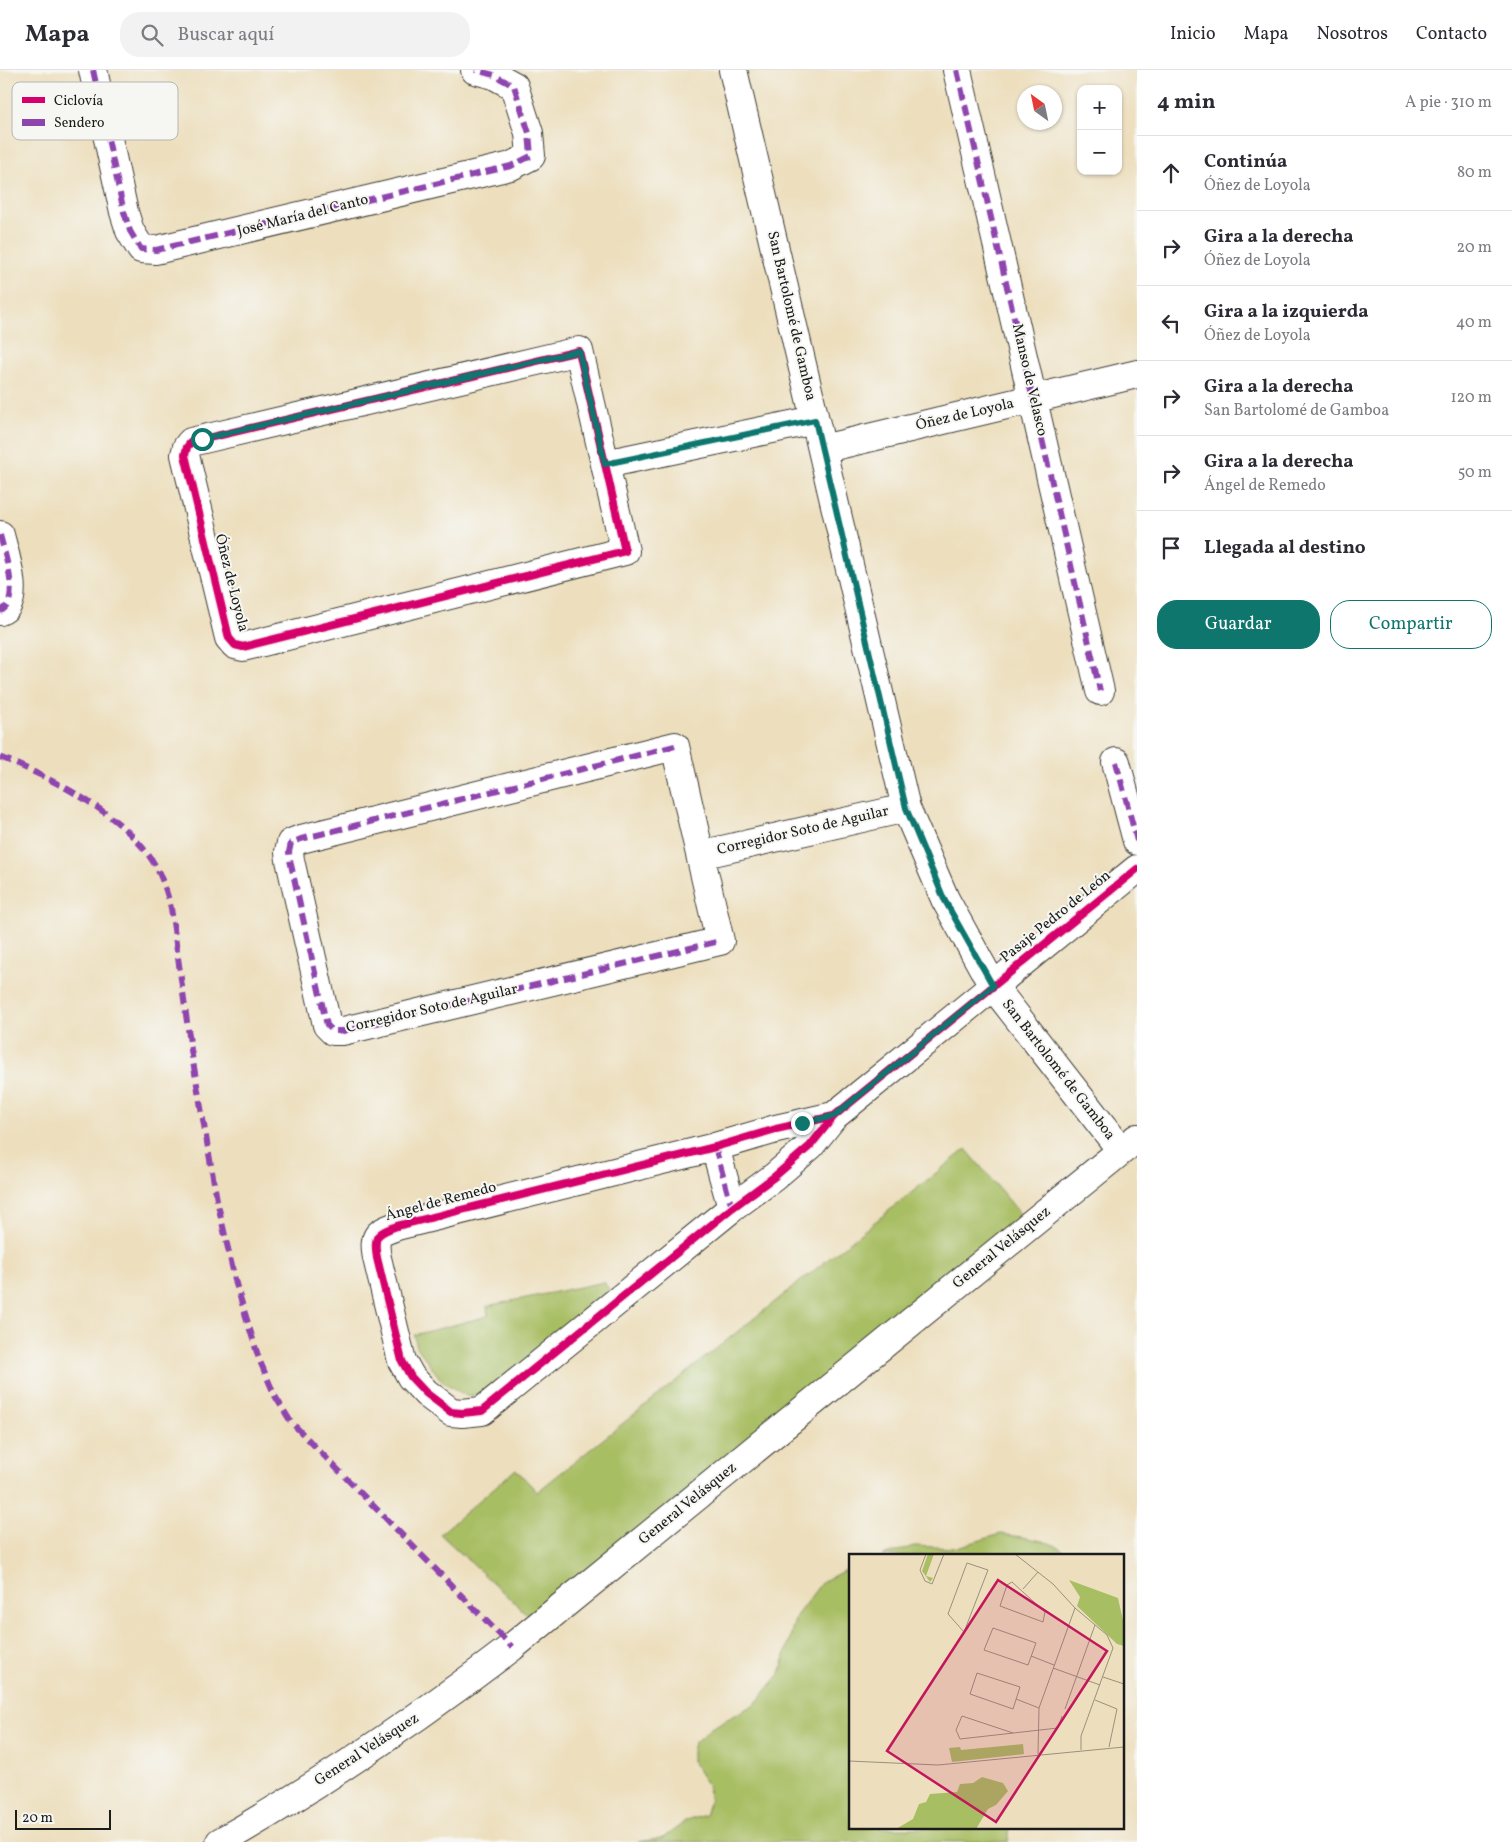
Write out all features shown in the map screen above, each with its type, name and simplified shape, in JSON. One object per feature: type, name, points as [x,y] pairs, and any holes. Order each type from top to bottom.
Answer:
[{"type":"street","name":"José María del Canto","points":[[108,140],[130,231],[141,249],[156,250],[510,166],[531,156],[529,133],[514,86],[494,75],[475,70]]},
{"type":"street","name":"San Bartolomé de Gamboa","points":[[733,70],[906,808],[944,899],[993,986],[1129,1144]]},
{"type":"street","name":"Manso de Velasco","points":[[957,70],[1100,691]]},
{"type":"street","name":"Óñez de Loyola","points":[[579,351],[605,464],[625,550],[243,647],[235,645],[229,638],[185,455],[187,447],[191,442],[202,439],[579,351]]},
{"type":"street","name":"Óñez de Loyola","points":[[822,449],[1137,374]]},
{"type":"street","points":[[605,464],[815,420]]},
{"type":"street","points":[[0,535],[11,587],[11,600],[9,606],[0,611]]},
{"type":"street","name":"Corregidor Soto de Aguilar","points":[[675,746],[700,854],[720,941],[337,1032],[332,1031],[327,1025],[289,852],[291,843],[296,840],[675,746]]},
{"type":"street","points":[[1116,762],[1137,841]]},
{"type":"street","name":"Corregidor Soto de Aguilar","points":[[700,854],[906,808]]},
{"type":"street","name":"Pasaje Pedro de León","points":[[993,986],[1137,869]]},
{"type":"street","name":"Ángel de Remedo","points":[[834,1116],[776,1129],[715,1147],[398,1226],[380,1233],[376,1240],[375,1248],[404,1368],[426,1394],[451,1412],[482,1411],[732,1208],[774,1177],[810,1146],[834,1116],[993,986]]},
{"type":"street","name":"General Velásquez","points":[[220,1842],[277,1810],[436,1705],[512,1647],[1129,1144]]},
{"type":"street","points":[[715,1147],[732,1208]]},
{"type":"green space","points":[[966,1149],[1023,1217],[531,1618],[440,1534],[516,1469],[537,1492]]},
{"type":"green space","points":[[604,1282],[610,1291],[492,1388],[468,1397],[442,1381],[417,1347],[414,1335],[488,1316],[487,1306]]},
{"type":"green space","points":[[1001,1534],[1047,1543],[1069,1554],[888,1554],[914,1546],[954,1548]]},
{"type":"green space","points":[[849,1568],[849,1830],[1010,1830],[1008,1842],[638,1842],[663,1838],[686,1821],[705,1815],[710,1801],[708,1787],[692,1761],[694,1743],[711,1728],[755,1704],[780,1674],[796,1616],[822,1582]]},
{"type":"marked path","points":[[93,70],[96,82]]},
{"type":"marked path","points":[[108,140],[130,231],[141,249],[156,250],[511,166],[531,156],[529,133],[514,86],[494,75],[475,70]]},
{"type":"marked path","points":[[957,70],[1100,691]]},
{"type":"marked path","points":[[0,535],[8,564],[11,588],[10,598],[6,606],[0,611]]},
{"type":"marked path","points":[[675,746],[291,843],[290,860],[324,1013],[327,1025],[333,1031],[343,1031],[720,941]]},
{"type":"marked path","points":[[0,757],[64,787],[107,814],[126,830],[155,865],[163,881],[171,908],[191,1050],[217,1200],[236,1284],[259,1359],[275,1396],[291,1422],[512,1647]]},
{"type":"marked path","points":[[1116,762],[1137,841]]},
{"type":"marked path","points":[[715,1147],[732,1208]]},
{"type":"cycle path","points":[[579,351],[625,551],[243,647],[235,645],[229,638],[185,455],[187,447],[191,442],[579,351]]},
{"type":"cycle path","points":[[834,1116],[776,1129],[715,1147],[397,1226],[381,1233],[376,1240],[377,1258],[402,1361],[411,1377],[426,1393],[451,1412],[482,1411],[732,1208],[774,1177],[810,1146],[834,1116],[1137,869]]},
{"type":"route","points":[[202,439],[579,351],[605,464],[815,420],[906,808],[944,899],[993,986],[834,1116],[802,1123]]}]
